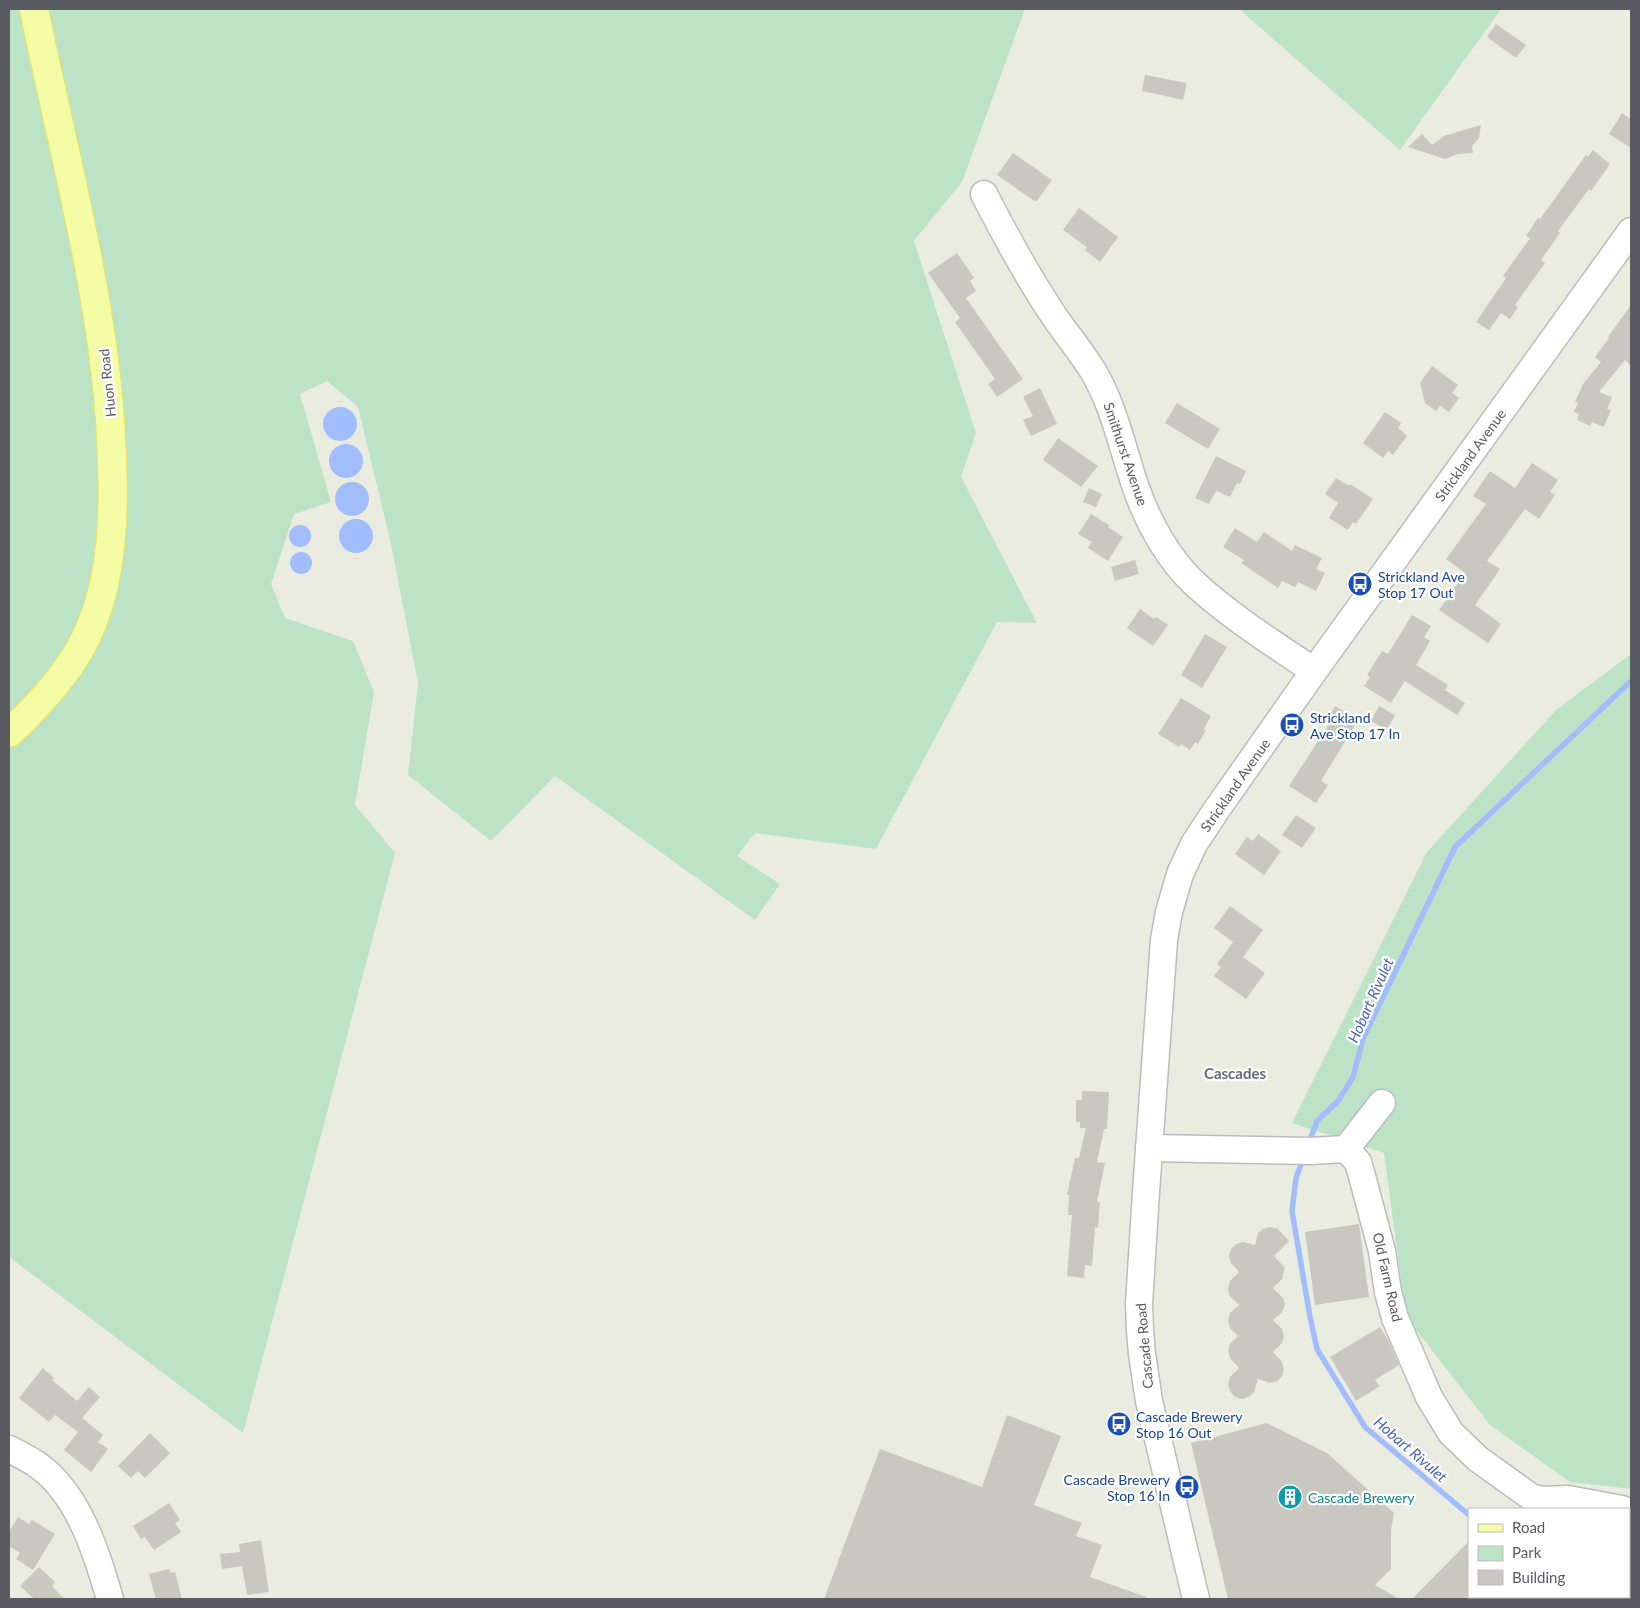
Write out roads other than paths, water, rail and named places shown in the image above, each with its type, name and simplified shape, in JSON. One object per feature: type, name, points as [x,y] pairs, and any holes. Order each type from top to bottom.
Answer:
[{"type":"main road","name":"Huon Road","points":[[9,733],[53,687],[81,647],[92,626],[101,600],[110,555],[113,524],[114,494],[111,425],[108,380],[101,329],[34,9]]},
{"type":"street","name":"Smithurst Avenue","points":[[984,194],[1040,294],[1093,371],[1119,430],[1136,488],[1164,545],[1194,583],[1213,600],[1314,671]]},
{"type":"street","name":"Strickland Avenue","points":[[1149,1148],[1164,940],[1169,912],[1180,874],[1194,844],[1314,671],[1631,231]]},
{"type":"street","points":[[1149,1148],[1299,1151],[1346,1149],[1382,1103]]},
{"type":"street","name":"Cascade Road","points":[[1149,1148],[1139,1304],[1142,1354],[1149,1401],[1196,1599]]},
{"type":"street","name":"Old Farm Road","points":[[1346,1149],[1358,1162],[1382,1251],[1388,1292],[1395,1318],[1429,1397],[1451,1433],[1478,1459],[1531,1497],[1541,1500],[1568,1499],[1617,1508]]},
{"type":"street","points":[[9,1449],[40,1467],[61,1488],[82,1520],[95,1549],[110,1599]]},
{"type":"water","points":[[340,407],[347,408],[352,412],[356,417],[356,431],[352,436],[347,440],[340,441],[333,440],[328,436],[324,431],[323,424],[324,417],[328,412],[333,408]]},
{"type":"water","points":[[346,444],[353,445],[358,449],[362,454],[362,468],[358,473],[353,477],[346,478],[339,477],[334,473],[330,468],[329,461],[330,454],[334,449],[339,445]]},
{"type":"water","points":[[352,482],[359,483],[364,487],[368,492],[368,506],[364,511],[359,515],[352,516],[345,515],[340,511],[336,506],[335,499],[336,492],[340,487],[345,483]]},
{"type":"water","points":[[356,519],[363,520],[368,524],[372,529],[372,543],[368,548],[363,552],[356,553],[349,552],[344,548],[340,543],[339,536],[340,529],[344,524],[349,520]]},
{"type":"water","points":[[300,525],[308,528],[311,536],[308,544],[300,547],[292,544],[289,536],[292,528]]},
{"type":"water","points":[[301,552],[309,555],[312,563],[309,571],[301,574],[293,571],[290,563],[293,555]]},
{"type":"waterway","name":"Hobart Rivulet","points":[[1309,1143],[1317,1121],[1338,1101],[1353,1077],[1363,1039],[1455,847],[1631,681]]},
{"type":"waterway","name":"Hobart Rivulet","points":[[1303,1159],[1296,1178],[1292,1211],[1317,1349],[1365,1427],[1468,1514]]},
{"type":"place","name":"Strickland Ave Stop 17 Out","points":[[1360,584]]},
{"type":"place","name":"Strickland Ave Stop 17 In","points":[[1292,725]]},
{"type":"place","name":"Cascade Brewery Stop 16 Out","points":[[1119,1424]]},
{"type":"place","name":"Cascade Brewery Stop 16 In","points":[[1187,1487]]},
{"type":"place","name":"Cascade Brewery","points":[[1290,1497]]},
{"type":"district","name":"Cascades","points":[[1235,1073]]}]
